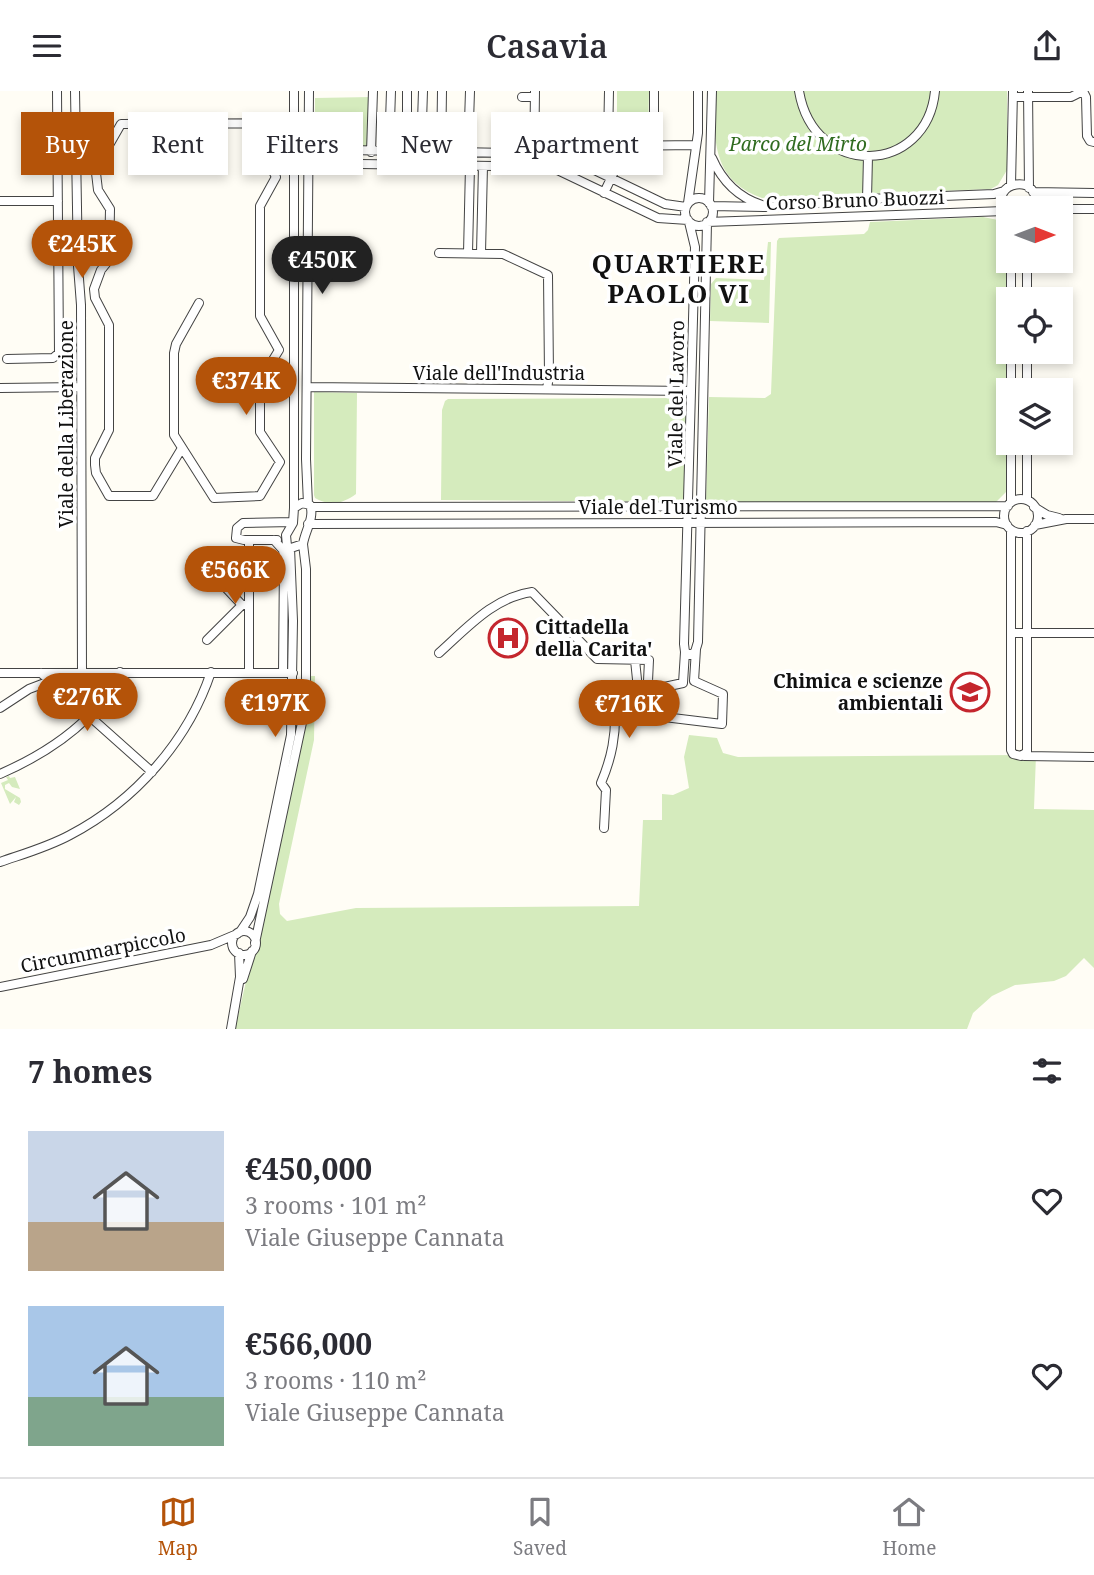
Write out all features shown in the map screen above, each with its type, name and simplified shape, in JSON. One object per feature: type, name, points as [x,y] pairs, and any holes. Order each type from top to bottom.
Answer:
[{"type":"street","points":[[57,91],[57,112]]},
{"type":"street","name":"Viale della Liberazione","points":[[75,91],[75,112]]},
{"type":"street","points":[[294,91],[294,112]]},
{"type":"street","points":[[309,91],[309,112]]},
{"type":"street","points":[[372,152],[373,91]]},
{"type":"street","points":[[390,112],[391,91]]},
{"type":"street","points":[[407,91],[407,112]]},
{"type":"street","points":[[422,112],[423,91]]},
{"type":"street","points":[[442,91],[442,112]]},
{"type":"street","points":[[469,112],[470,91]]},
{"type":"street","points":[[609,91],[609,112]]},
{"type":"street","points":[[654,91],[654,112]]},
{"type":"street","points":[[689,221],[687,205],[696,145],[698,91]]},
{"type":"street","points":[[567,175],[658,218],[689,221],[698,225],[707,223],[712,215],[712,91]]},
{"type":"street","points":[[799,91],[802,109],[812,128],[827,143],[846,153],[868,156],[887,153],[905,145],[919,132],[933,104],[934,91]]},
{"type":"street","points":[[1003,196],[1007,188],[1013,94],[1071,97],[1083,91],[1086,97],[1087,136],[1093,142]]},
{"type":"street","points":[[522,97],[535,94],[535,112]]},
{"type":"street","points":[[1029,94],[1031,190],[1034,196]]},
{"type":"street","points":[[182,448],[153,495],[109,496],[96,473],[95,458],[109,430],[109,325],[95,298],[94,289],[109,260],[110,209],[98,190],[97,166],[121,124],[242,123]]},
{"type":"street","points":[[663,146],[696,145]]},
{"type":"street","points":[[363,152],[377,152]]},
{"type":"street","points":[[710,153],[726,182],[735,191],[746,199],[768,207]]},
{"type":"street","points":[[867,199],[868,156]]},
{"type":"street","points":[[477,166],[491,166]]},
{"type":"street","points":[[481,253],[483,166]]},
{"type":"street","points":[[232,1019],[254,947],[306,705],[306,569],[303,544],[312,515],[307,387],[309,175]]},
{"type":"street","points":[[468,253],[470,175]]},
{"type":"street","points":[[603,175],[666,204],[687,205],[701,198],[710,204]]},
{"type":"street","points":[[604,193],[611,175]]},
{"type":"street","points":[[7,359],[53,358],[59,353],[58,177],[76,176]]},
{"type":"street","name":"Viale della Liberazione","points":[[76,176],[81,305],[82,673]]},
{"type":"street","points":[[279,350],[260,316],[260,206],[276,177],[294,177],[294,508],[288,544],[293,576],[288,673]]},
{"type":"street","name":"Corso Bruno Buozzi","points":[[710,204],[768,207],[880,198],[995,194],[1021,184],[1031,190]]},
{"type":"street","points":[[1031,190],[1094,193]]},
{"type":"street","points":[[880,198],[881,215]]},
{"type":"street","points":[[852,200],[853,216]]},
{"type":"street","points":[[0,201],[58,201]]},
{"type":"street","points":[[1073,209],[1094,209]]},
{"type":"street","name":"Corso Bruno Buozzi","points":[[707,223],[881,215],[996,214]]},
{"type":"street","name":"Viale del Lavoro","points":[[689,221],[695,247],[685,652],[682,683],[655,689],[656,716],[722,724],[723,694],[694,681],[707,223]]},
{"type":"street","points":[[439,253],[503,254],[548,275],[547,390]]},
{"type":"street","points":[[199,303],[176,344],[174,353],[174,435],[214,498],[260,496],[280,462]]},
{"type":"street","points":[[279,350],[294,350]]},
{"type":"street","points":[[279,350],[260,381],[260,432],[280,462]]},
{"type":"street","points":[[0,388],[81,387]]},
{"type":"street","name":"Viale dell'Industria","points":[[307,387],[691,391]]},
{"type":"street","points":[[1011,455],[1010,504],[1004,515],[1009,528],[1011,750],[1016,756],[1094,757]]},
{"type":"street","points":[[1027,455],[1027,501],[1047,515],[1066,519]]},
{"type":"street","points":[[280,462],[294,462]]},
{"type":"street","points":[[81,463],[95,463]]},
{"type":"street","points":[[1010,504],[1027,501]]},
{"type":"street","name":"Viale del Turismo","points":[[294,508],[302,503],[310,506],[397,509],[1010,504]]},
{"type":"street","points":[[1034,507],[1037,516],[1035,525]]},
{"type":"street","points":[[544,523],[545,508]]},
{"type":"street","points":[[397,509],[397,523]]},
{"type":"street","points":[[1009,528],[1019,533],[1035,525],[1066,519],[1094,519]]},
{"type":"street","points":[[293,521],[243,523],[237,528],[236,538],[274,540],[296,548],[303,544]]},
{"type":"street","name":"Viale del Turismo","points":[[308,524],[996,523],[1009,528]]},
{"type":"street","points":[[1024,756],[1027,748],[1027,531]]},
{"type":"street","points":[[249,540],[246,605],[249,673]]},
{"type":"street","points":[[231,1029],[240,977],[237,952],[232,940],[250,917],[258,894],[287,755],[293,711],[288,673],[284,558],[283,550],[274,540]]},
{"type":"street","points":[[209,570],[246,605]]},
{"type":"street","points":[[439,653],[483,612],[518,594],[532,592],[597,659],[649,660],[648,681],[655,689]]},
{"type":"street","points":[[207,641],[246,605]]},
{"type":"street","points":[[1011,633],[1094,633]]},
{"type":"street","points":[[685,652],[690,655],[696,649]]},
{"type":"street","points":[[604,828],[606,790],[601,783],[610,761],[616,734],[615,708],[638,689],[635,660]]},
{"type":"street","points":[[0,862],[70,835],[104,814],[152,772],[187,725],[202,698],[211,672]]},
{"type":"street","points":[[0,673],[288,673]]},
{"type":"street","points":[[41,673],[152,772]]},
{"type":"street","points":[[0,773],[23,764],[57,743],[89,716],[120,673]]},
{"type":"street","points":[[0,708],[29,689],[50,681]]},
{"type":"street","points":[[238,933],[251,933],[254,947]]},
{"type":"street","name":"Circummarpiccolo","points":[[0,987],[211,944],[238,933]]},
{"type":"street","name":"Circummarpiccolo","points":[[211,944],[237,952]]},
{"type":"street","points":[[237,952],[246,954],[254,947]]},
{"type":"green space","points":[[617,91],[649,91],[649,112],[617,112]]},
{"type":"green space","name":"Parco del Mirto","points":[[715,91],[1007,91],[1007,170],[998,185],[991,189],[762,198],[745,190],[724,168],[716,140]]},
{"type":"green space","points":[[372,97],[370,148],[363,148],[363,112],[315,112],[315,98]]},
{"type":"green space","points":[[983,217],[996,220],[996,273],[1006,273],[1006,287],[996,287],[996,364],[1007,364],[1007,378],[996,378],[996,455],[1008,455],[1006,492],[994,504],[706,502],[709,397],[765,398],[771,394],[777,241],[779,238],[864,234],[870,222]]},
{"type":"green space","points":[[768,242],[771,242],[769,323],[710,321],[711,284],[716,278],[764,280]]},
{"type":"green space","points":[[314,392],[357,393],[356,494],[342,502],[326,502],[314,495]]},
{"type":"green space","points":[[687,398],[684,502],[441,500],[442,410],[448,399]]},
{"type":"green space","points":[[309,676],[315,676],[314,740],[279,904],[280,914],[287,921],[356,908],[639,906],[643,820],[662,820],[662,794],[673,795],[689,788],[684,757],[689,735],[717,738],[723,753],[738,757],[1036,755],[1034,809],[1094,810],[1094,968],[1084,958],[1066,976],[1054,981],[1015,985],[992,996],[973,1013],[967,1029],[235,1029],[251,960],[260,947],[260,928]]},
{"type":"green space","points":[[6,777],[15,777],[20,789],[9,783],[5,785],[5,789],[20,798],[19,805],[14,802],[16,797],[10,804],[1,783],[8,780]]},
{"type":"place","name":"Cittadella della Carita'","points":[[508,638]]},
{"type":"place","name":"Chimica e scienze ambientali","points":[[970,692]]},
{"type":"district","name":"QUARTIERE PAOLO VI","points":[[679,278]]}]
